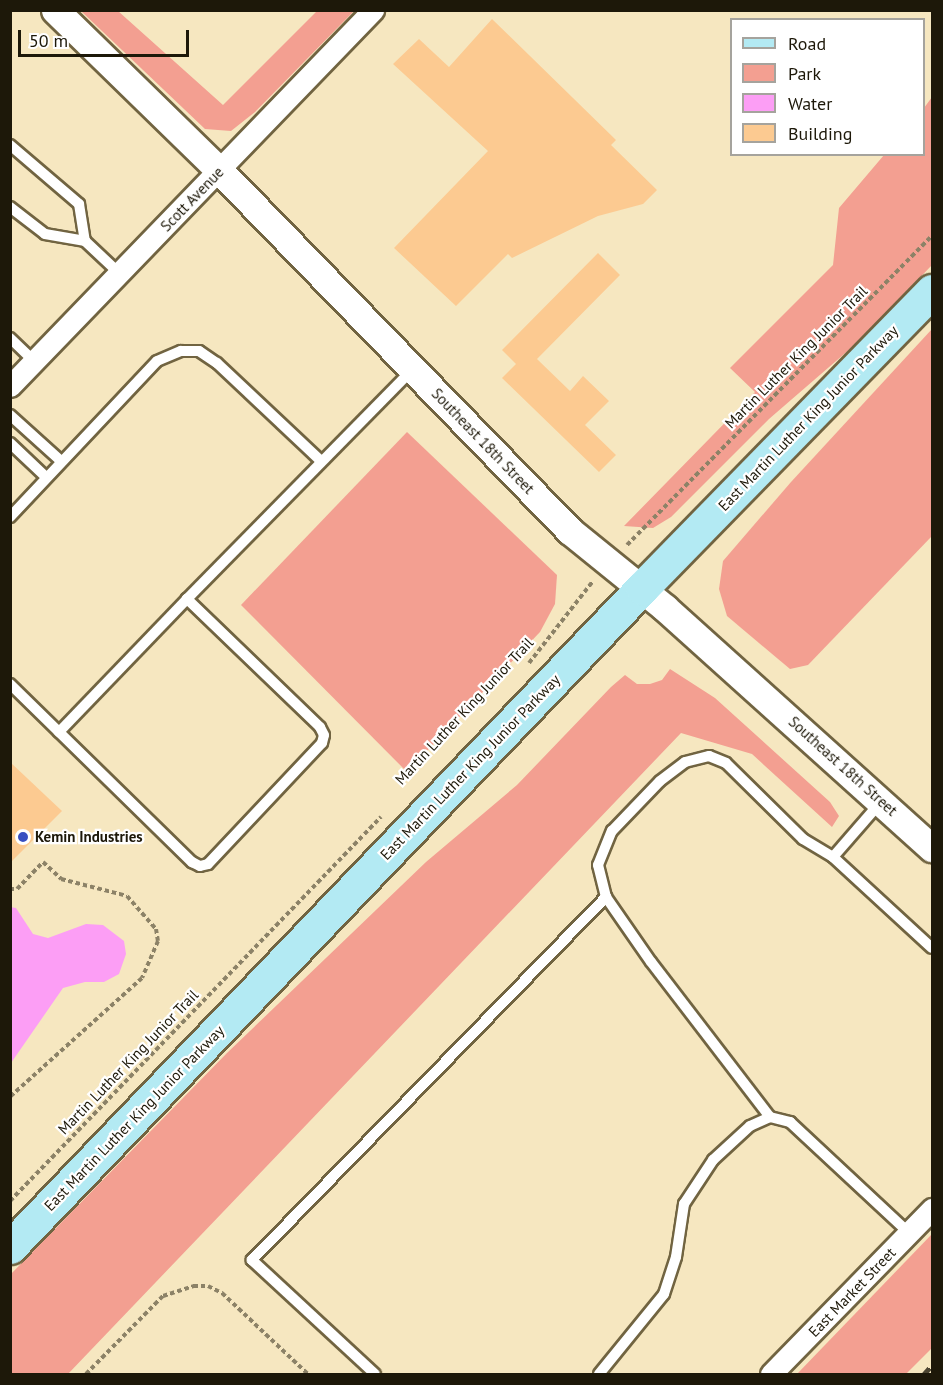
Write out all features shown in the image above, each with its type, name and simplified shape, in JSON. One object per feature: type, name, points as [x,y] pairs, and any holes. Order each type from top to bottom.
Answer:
[{"type":"main road","name":"East Martin Luther King Junior Parkway","points":[[10,1247],[642,588],[933,291]]},
{"type":"street","name":"Southeast 18th Street","points":[[55,10],[220,171],[570,531],[642,588],[883,800],[933,848]]},
{"type":"street","name":"Scott Avenue","points":[[10,386],[373,10]]},
{"type":"street","name":"East Market Street","points":[[771,1374],[933,1209]]},
{"type":"lane","points":[[10,145],[79,204],[85,241]]},
{"type":"lane","points":[[10,207],[45,234],[85,241],[120,274]]},
{"type":"lane","points":[[10,338],[34,361]]},
{"type":"lane","points":[[10,517],[157,361],[181,351],[199,351],[217,363],[321,461]]},
{"type":"lane","points":[[59,732],[187,598],[413,369]]},
{"type":"lane","points":[[10,415],[61,461]]},
{"type":"lane","points":[[10,443],[46,477]]},
{"type":"lane","points":[[10,684],[192,862],[200,866],[208,864],[322,743],[324,735],[320,727],[187,598]]},
{"type":"lane","points":[[770,1117],[651,962],[606,897],[598,865],[612,831],[660,781],[685,762],[709,756],[726,763],[802,839],[833,857],[932,945]]},
{"type":"lane","points":[[833,857],[883,800]]},
{"type":"lane","points":[[375,1374],[252,1260],[606,897]]},
{"type":"lane","points":[[599,1374],[664,1294],[676,1257],[684,1204],[713,1160],[750,1126],[770,1117],[790,1122],[909,1233]]},
{"type":"path","name":"Martin Luther King Junior Trail","points":[[522,670],[566,612],[610,562],[933,236]]},
{"type":"path","name":"Martin Luther King Junior Trail","points":[[10,1201],[382,816]]},
{"type":"path","points":[[10,889],[17,889],[43,862],[62,879],[127,896],[156,928],[158,941],[142,978],[10,1097]]},
{"type":"path","points":[[86,1374],[163,1296],[177,1288],[208,1286],[222,1293],[308,1374]]},
{"type":"green space","points":[[81,11],[118,11],[223,105],[317,11],[354,11],[255,112],[231,131],[205,129]]},
{"type":"green space","points":[[932,97],[932,265],[858,342],[769,419],[671,517],[653,528],[624,526],[755,392],[730,368],[833,265],[839,208],[883,156],[925,156],[925,107]]},
{"type":"green space","points":[[932,329],[932,536],[808,665],[790,669],[727,616],[719,589],[723,561],[791,482]]},
{"type":"green space","points":[[407,432],[557,575],[555,604],[540,632],[407,772],[241,605]]},
{"type":"green space","points":[[670,669],[715,698],[830,802],[839,816],[832,827],[752,754],[681,733],[68,1374],[11,1374],[11,1274],[227,1053],[426,862],[517,785],[611,687],[625,675],[637,684],[650,684],[662,680]]},
{"type":"green space","points":[[932,1234],[932,1348],[906,1374],[797,1374]]},
{"type":"water","points":[[10,907],[16,908],[33,934],[48,938],[86,924],[103,925],[124,941],[126,954],[119,974],[104,982],[85,982],[63,988],[11,1063]]},
{"type":"building","points":[[492,19],[616,140],[611,145],[657,190],[643,204],[598,216],[512,258],[508,254],[456,306],[394,248],[488,151],[393,64],[419,39],[449,67]]},
{"type":"building","points":[[598,253],[620,275],[537,359],[570,391],[583,376],[609,401],[585,425],[616,455],[599,472],[502,378],[516,364],[502,350]]},
{"type":"building","name":"Kemin Industries","points":[[10,762],[62,811],[10,863]]},
{"type":"railway","points":[[924,1374],[932,1365]]},
{"type":"place","name":"Kemin Industries","points":[[23,837]]}]
